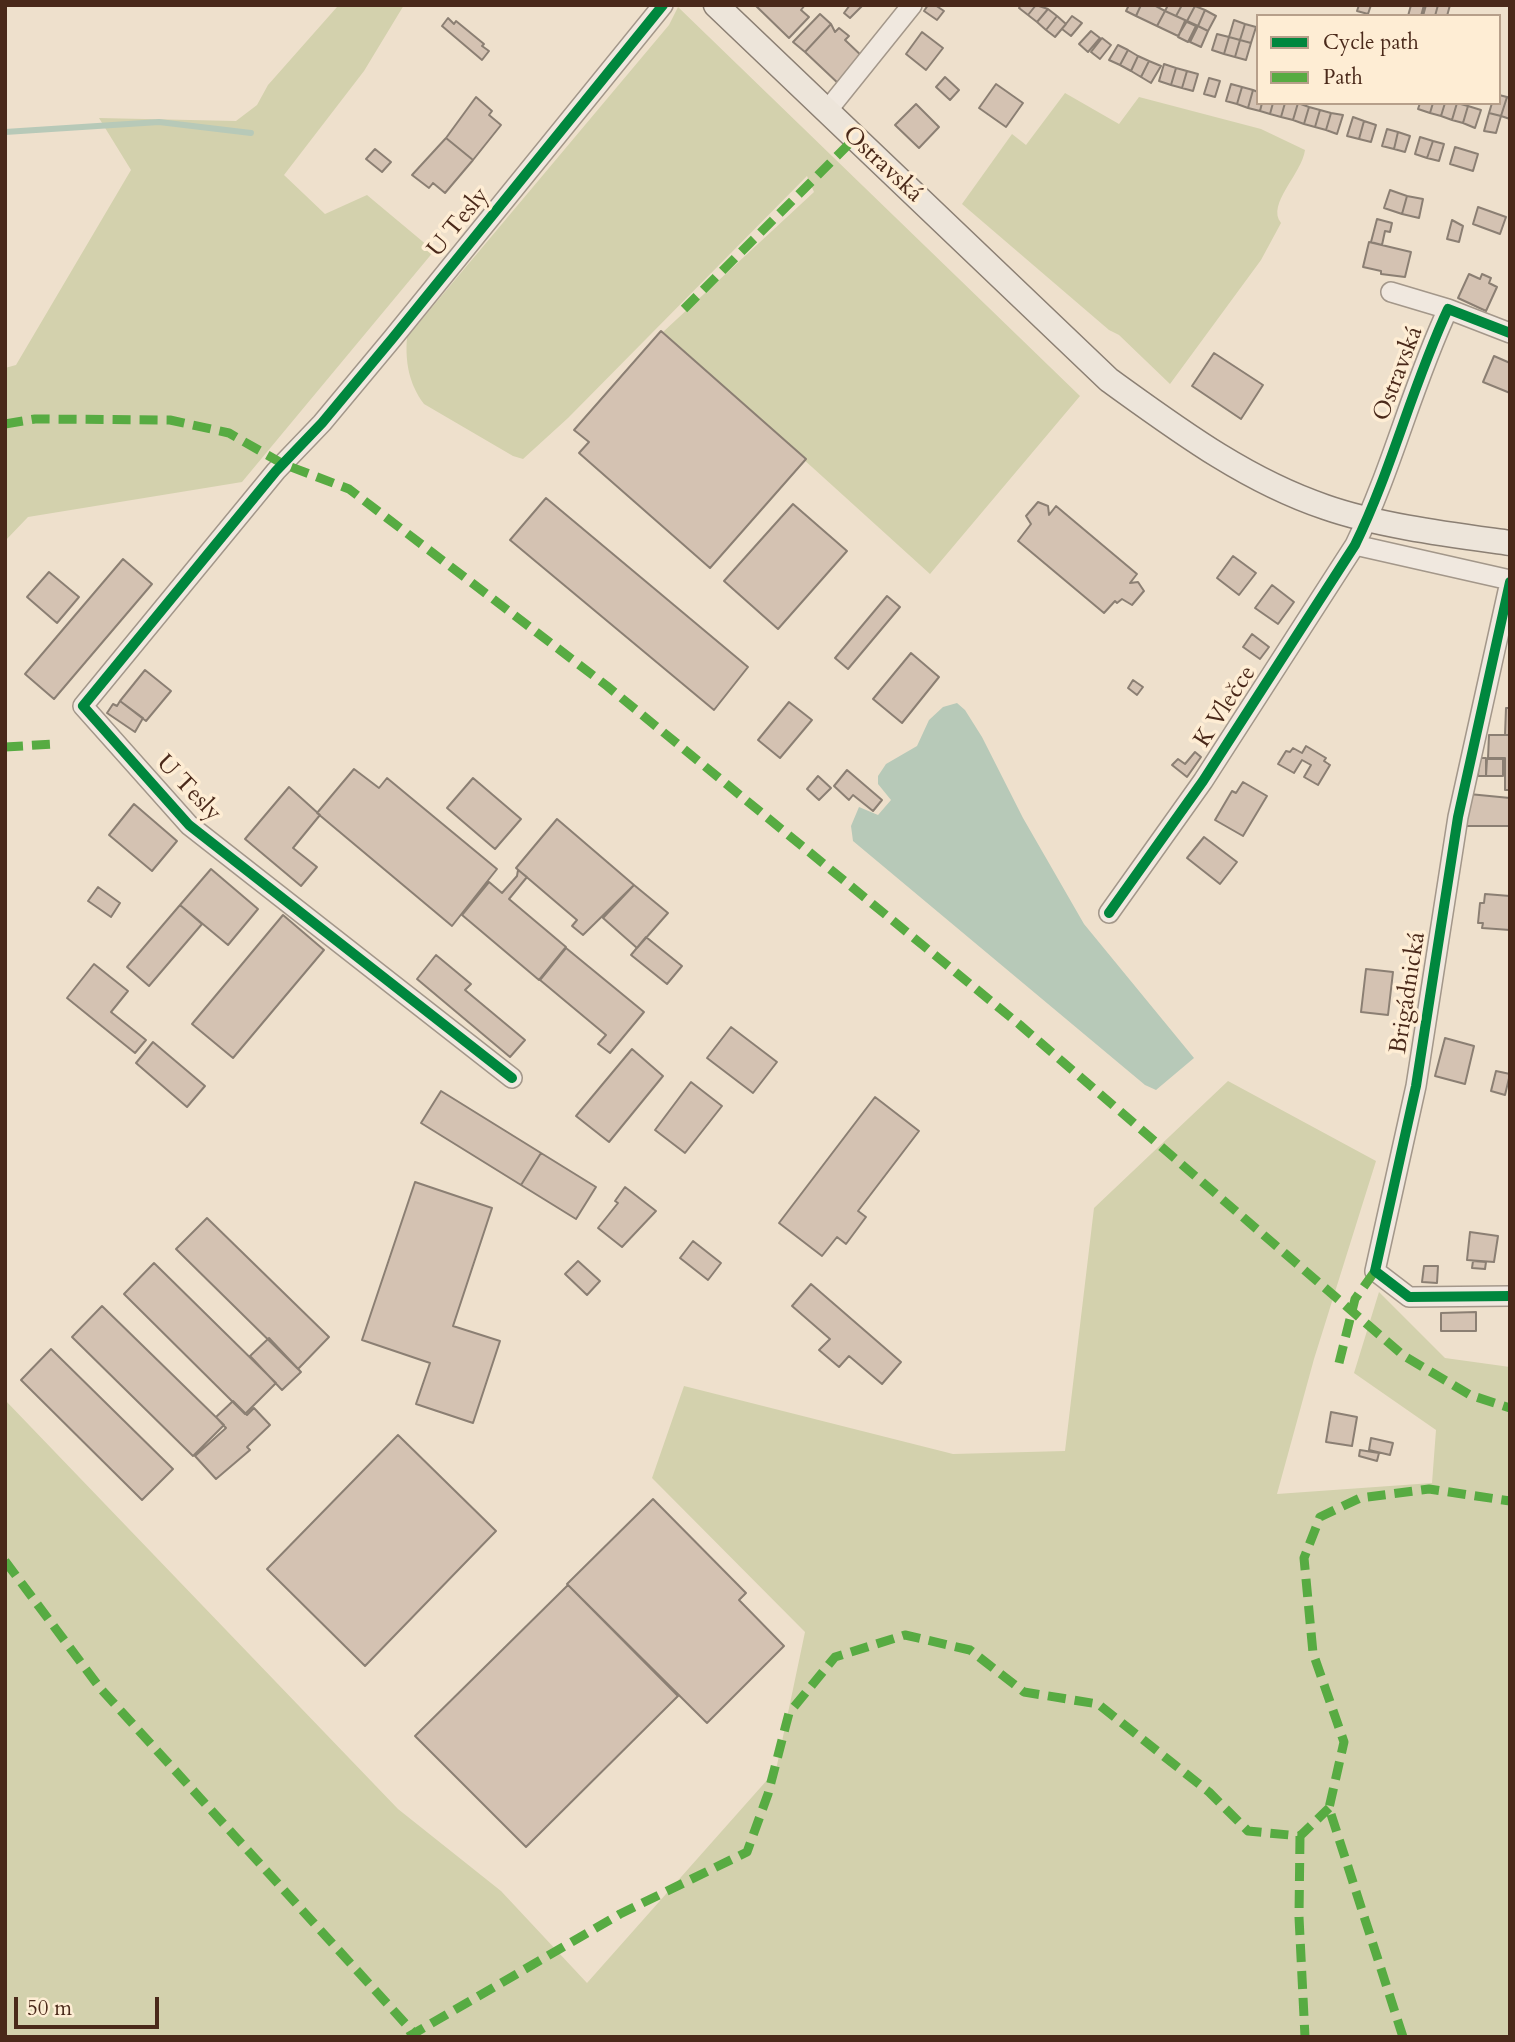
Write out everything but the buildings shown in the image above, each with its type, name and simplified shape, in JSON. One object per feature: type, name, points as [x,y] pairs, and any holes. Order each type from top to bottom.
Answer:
[{"type":"main road","name":"Ostravská","points":[[716,5],[1109,380],[1177,429],[1243,471],[1326,508],[1437,532],[1510,543]]},
{"type":"street","name":"U Tesly","points":[[512,1078],[189,825],[83,706],[279,468],[375,360],[663,5]]},
{"type":"street","points":[[826,112],[912,5]]},
{"type":"street","points":[[1391,292],[1448,309]]},
{"type":"street","name":"Ostravská","points":[[1368,517],[1429,348],[1448,309],[1510,333]]},
{"type":"street","name":"K Vlečce","points":[[1109,913],[1203,780],[1355,545],[1368,517]]},
{"type":"street","name":"Brigádnická","points":[[1355,545],[1510,581],[1458,817],[1416,1086],[1375,1271],[1409,1297],[1510,1296]]},
{"type":"shaded area","points":[[404,5],[364,71],[284,175],[325,214],[367,195],[434,251],[242,482],[28,517],[5,541],[5,368],[16,365],[131,170],[99,118],[236,121],[257,105],[268,85],[337,7]]},
{"type":"shaded area","points":[[678,7],[1080,396],[930,574],[663,332],[814,192],[807,176],[568,418],[523,459],[513,456],[424,404],[415,389],[408,364],[407,337],[669,25]]},
{"type":"shaded area","points":[[1065,93],[1119,124],[1139,97],[1261,129],[1305,150],[1278,207],[1281,223],[1261,260],[1170,384],[1119,335],[1109,330],[962,204],[1012,134],[1026,145]]},
{"type":"shaded area","points":[[957,703],[965,710],[982,737],[1023,818],[1084,924],[1194,1058],[1156,1090],[1145,1085],[853,841],[851,826],[859,807],[878,815],[891,800],[878,784],[878,776],[886,764],[917,746],[929,720],[943,707]]},
{"type":"shaded area","points":[[1228,1081],[1376,1161],[1314,1359],[1277,1494],[1432,1483],[1436,1430],[1354,1373],[1379,1292],[1445,1358],[1510,1367],[1510,2037],[5,2037],[5,1400],[398,1809],[501,1891],[587,1983],[776,1770],[805,1632],[652,1478],[684,1386],[953,1454],[1065,1451],[1094,1208]]},
{"type":"waterway","points":[[5,132],[159,122],[251,133]]},
{"type":"marked path","points":[[684,309],[854,139]]},
{"type":"marked path","points":[[5,424],[35,419],[170,420],[229,433],[283,464],[349,489],[607,686],[1020,1025],[1404,1356],[1470,1395],[1510,1408]]},
{"type":"marked path","points":[[5,747],[54,744]]},
{"type":"marked path","points":[[1339,1363],[1355,1299],[1375,1271]]},
{"type":"marked path","points":[[1403,2037],[1329,1808],[1344,1742],[1313,1653],[1304,1558],[1320,1517],[1360,1498],[1429,1489],[1510,1501]]},
{"type":"marked path","points":[[5,1561],[100,1688],[413,2032]]},
{"type":"marked path","points":[[408,2037],[620,1914],[747,1852],[768,1794],[789,1713],[835,1657],[905,1635],[970,1650],[1024,1692],[1098,1704],[1209,1792],[1248,1831],[1300,1836],[1329,1808]]},
{"type":"marked path","points":[[1300,1836],[1299,1917],[1305,2037]]},
{"type":"cycle path","points":[[512,1078],[189,825],[83,706],[276,471],[322,423],[392,339],[663,5]]},
{"type":"cycle path","points":[[1109,913],[1203,781],[1355,545],[1448,309],[1510,333]]},
{"type":"cycle path","points":[[1510,582],[1458,817],[1416,1086],[1375,1271],[1409,1297],[1510,1296]]}]
